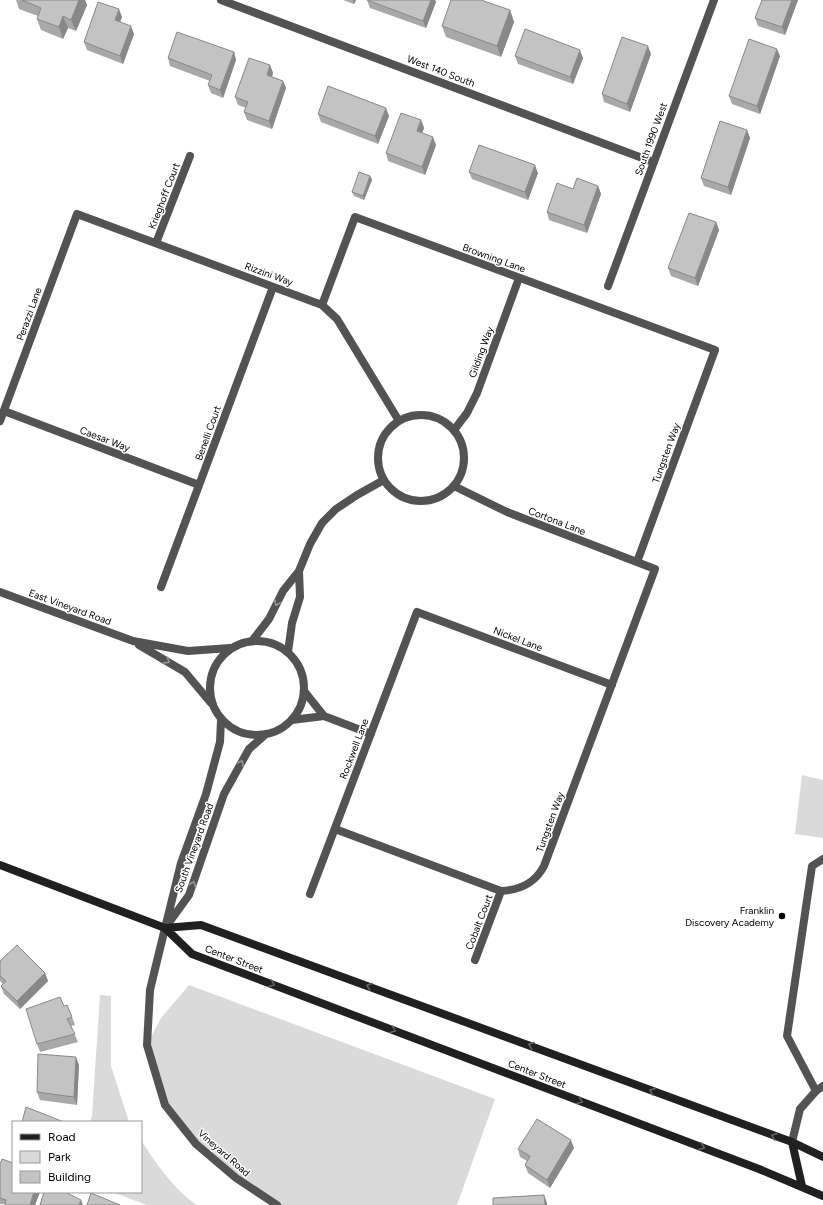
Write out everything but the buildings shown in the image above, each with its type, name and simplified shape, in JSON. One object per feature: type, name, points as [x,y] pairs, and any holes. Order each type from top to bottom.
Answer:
[{"type":"main road","points":[[0,865],[165,928]]},
{"type":"main road","name":"Center Street","points":[[165,928],[201,925],[792,1142],[823,1157]]},
{"type":"main road","name":"Center Street","points":[[165,928],[192,954],[760,1169],[823,1196]]},
{"type":"main road","points":[[792,1142],[802,1186]]},
{"type":"street","name":"West 140 South","points":[[221,0],[653,162]]},
{"type":"street","name":"South 1990 West","points":[[608,286],[714,0]]},
{"type":"street","name":"Krieghoff Court","points":[[156,243],[190,156]]},
{"type":"street","name":"Rizzini Way","points":[[77,214],[322,305],[337,319],[399,421]]},
{"type":"street","name":"Perazzi Lane","points":[[0,421],[77,214]]},
{"type":"street","name":"Browning Lane","points":[[322,305],[355,218],[715,350]]},
{"type":"street","name":"Gilding Way","points":[[454,430],[467,412],[477,393],[519,278]]},
{"type":"street","name":"Benelli Court","points":[[161,587],[273,287]]},
{"type":"street","name":"Tungsten Way","points":[[637,562],[715,350]]},
{"type":"street","name":"Caesar Way","points":[[4,411],[199,485]]},
{"type":"street","points":[[419,415],[432,416],[444,421],[454,430],[461,441],[464,453],[464,466],[460,478],[442,497],[430,501],[417,502],[404,498],[393,492],[382,481],[377,457],[380,444],[386,433],[399,421],[406,417],[419,415]]},
{"type":"street","points":[[252,641],[269,619],[283,591],[299,570],[310,544],[322,523],[336,509],[382,481]]},
{"type":"street","name":"Cortona Lane","points":[[454,486],[507,512],[655,569]]},
{"type":"street","name":"Tungsten Way","points":[[335,829],[501,891],[520,889],[533,881],[540,874],[544,866],[655,569]]},
{"type":"street","points":[[288,652],[292,623],[300,597],[299,570]]},
{"type":"street","name":"East Vineyard Road","points":[[0,592],[133,641],[188,651],[230,648]]},
{"type":"street","name":"Nickel Lane","points":[[417,612],[612,685]]},
{"type":"street","name":"Rockwell Lane","points":[[310,894],[417,612]]},
{"type":"street","points":[[261,640],[276,644],[288,652],[298,664],[304,678],[304,691],[300,708],[292,720],[280,729],[266,734],[249,735],[234,729],[221,720],[213,706],[209,690],[211,674],[218,660],[230,648],[252,641],[261,640]]},
{"type":"street","name":"East Vineyard Road","points":[[133,641],[186,672],[213,706]]},
{"type":"street","points":[[304,691],[324,716]]},
{"type":"street","points":[[292,720],[324,716],[371,734]]},
{"type":"street","name":"South Vineyard Road","points":[[165,928],[181,863],[206,794],[220,742],[221,720]]},
{"type":"street","name":"South Vineyard Road","points":[[165,928],[189,895],[224,794],[248,749],[266,734]]},
{"type":"street","points":[[816,1091],[787,1036],[812,866],[823,859]]},
{"type":"street","name":"Cobalt Court","points":[[475,960],[501,891]]},
{"type":"street","name":"Vineyard Road","points":[[165,928],[150,990],[147,1045],[165,1105],[196,1144],[236,1178],[277,1205]]},
{"type":"street","points":[[792,1142],[800,1109],[816,1091],[823,1086]]},
{"type":"green space","points":[[802,775],[823,780],[823,838],[795,834]]},
{"type":"green space","points":[[189,985],[495,1099],[457,1205],[277,1205],[196,1144],[165,1105],[147,1045],[161,1018]]},
{"type":"green space","points":[[100,995],[111,996],[111,1066],[129,1121],[90,1121],[92,1116]]},
{"type":"green space","points":[[142,1142],[159,1167],[174,1185],[189,1200],[197,1205],[147,1205],[115,1193],[142,1193]]},
{"type":"place","name":"Franklin Discovery Academy","points":[[782,916]]}]
